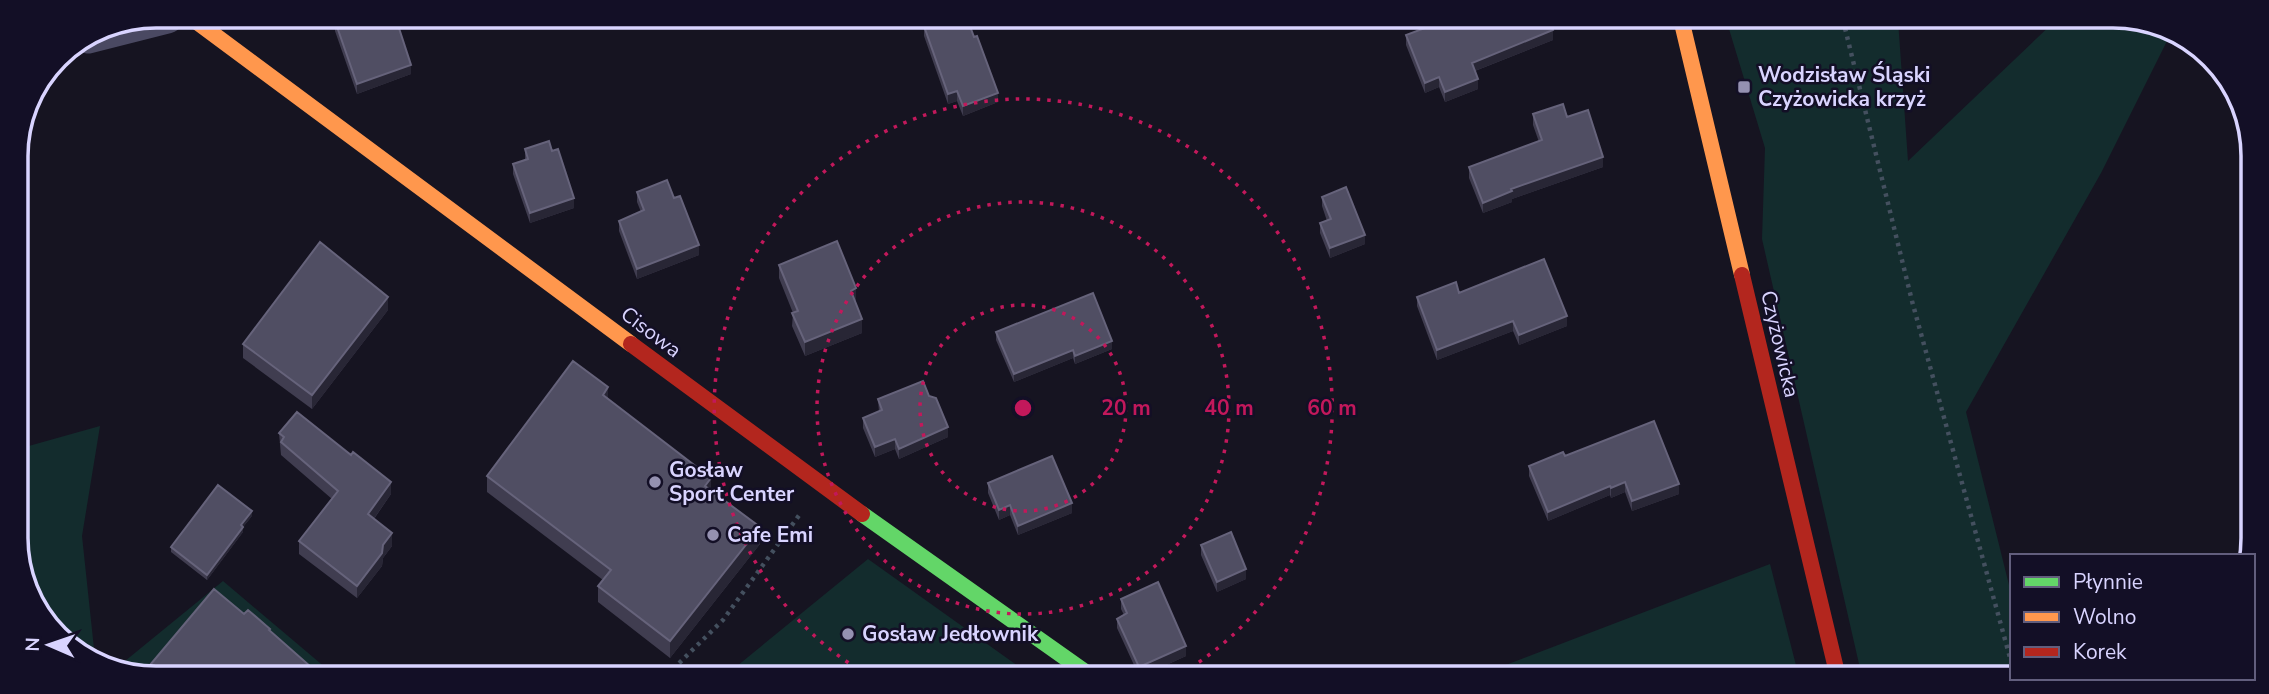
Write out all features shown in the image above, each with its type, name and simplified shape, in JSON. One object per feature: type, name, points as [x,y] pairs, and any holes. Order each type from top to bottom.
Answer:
[{"type":"street","name":"Cisowa","points":[[205,28],[821,485],[1077,666]]},
{"type":"street","name":"Czyżowicka","points":[[1683,28],[1835,666]]},
{"type":"path","points":[[1845,28],[1912,301],[2010,658]]},
{"type":"path","points":[[676,666],[723,620],[821,485]]},
{"type":"green space","points":[[1729,28],[1899,28],[1908,161],[2048,28],[2130,29],[2167,40],[2101,173],[1966,412],[2010,589],[2010,666],[1859,666],[1762,239],[1765,148]]},
{"type":"green space","points":[[100,426],[82,536],[94,650],[84,643],[84,610],[51,610],[41,595],[30,563],[28,446]]},
{"type":"green space","points":[[868,559],[1018,666],[737,666]]},
{"type":"green space","points":[[1770,564],[1796,666],[1503,666]]},
{"type":"green space","points":[[223,581],[324,666],[156,666],[124,662]]},
{"type":"building","points":[[337,28],[399,28],[411,65],[357,84]]},
{"type":"building","points":[[925,28],[971,28],[974,37],[977,36],[998,93],[963,106],[957,91],[948,94]]},
{"type":"building","points":[[1425,28],[1553,30],[1472,63],[1478,79],[1445,92],[1439,77],[1425,83],[1406,35]]},
{"type":"building","points":[[1563,104],[1567,117],[1588,110],[1603,157],[1511,189],[1512,191],[1483,203],[1469,167],[1542,140],[1533,114]]},
{"type":"building","points":[[549,141],[552,151],[558,149],[574,198],[530,213],[513,164],[528,159],[525,149]]},
{"type":"building","points":[[667,180],[674,198],[680,196],[699,245],[637,269],[619,221],[644,210],[637,192]]},
{"type":"building","points":[[1346,187],[1365,235],[1330,248],[1320,223],[1331,219],[1322,197]]},
{"type":"building","points":[[837,241],[856,288],[851,291],[862,319],[805,342],[792,313],[798,311],[779,265]]},
{"type":"building","points":[[320,242],[388,297],[312,395],[243,344]]},
{"type":"building","points":[[1544,259],[1567,316],[1519,335],[1513,321],[1437,350],[1417,297],[1456,282],[1459,293]]},
{"type":"building","points":[[1093,293],[1112,341],[1075,356],[1073,350],[1014,374],[996,332]]},
{"type":"building","points":[[573,361],[608,387],[603,395],[711,478],[705,486],[760,527],[670,641],[598,586],[611,570],[487,476]]},
{"type":"building","points":[[923,381],[929,396],[936,398],[948,427],[899,449],[895,439],[875,447],[863,418],[882,410],[878,399]]},
{"type":"building","points":[[297,412],[351,455],[353,452],[391,482],[368,514],[392,533],[383,545],[382,553],[357,586],[299,541],[338,491],[281,442],[284,437],[279,433]]},
{"type":"building","points":[[1654,421],[1679,484],[1632,501],[1625,482],[1548,512],[1529,466],[1563,452],[1565,456]]},
{"type":"building","points":[[1052,456],[1072,503],[1018,526],[1010,505],[999,510],[988,483]]},
{"type":"building","points":[[218,485],[252,511],[207,575],[171,547]]},
{"type":"building","points":[[1231,532],[1246,569],[1217,582],[1201,545]]},
{"type":"building","points":[[1158,582],[1186,646],[1139,666],[1117,619],[1127,613],[1121,599]]},
{"type":"building","points":[[214,589],[244,614],[248,610],[310,666],[156,666],[150,665]]},
{"type":"traffic: fast","points":[[862,514],[1077,666]]},
{"type":"traffic: slow","points":[[205,28],[631,344]]},
{"type":"traffic: slow","points":[[1683,28],[1742,275]]},
{"type":"traffic: jam","points":[[1742,275],[1835,666]]},
{"type":"traffic: jam","points":[[631,344],[862,514]]},
{"type":"place","name":"Wodzisław Śląski Czyżowicka krzyż","points":[[1744,87]]},
{"type":"place","name":"Gosław Sport Center","points":[[655,482]]},
{"type":"place","name":"Cafe Emi","points":[[713,535]]},
{"type":"place","name":"Gosław Jedłownik","points":[[848,634]]}]
